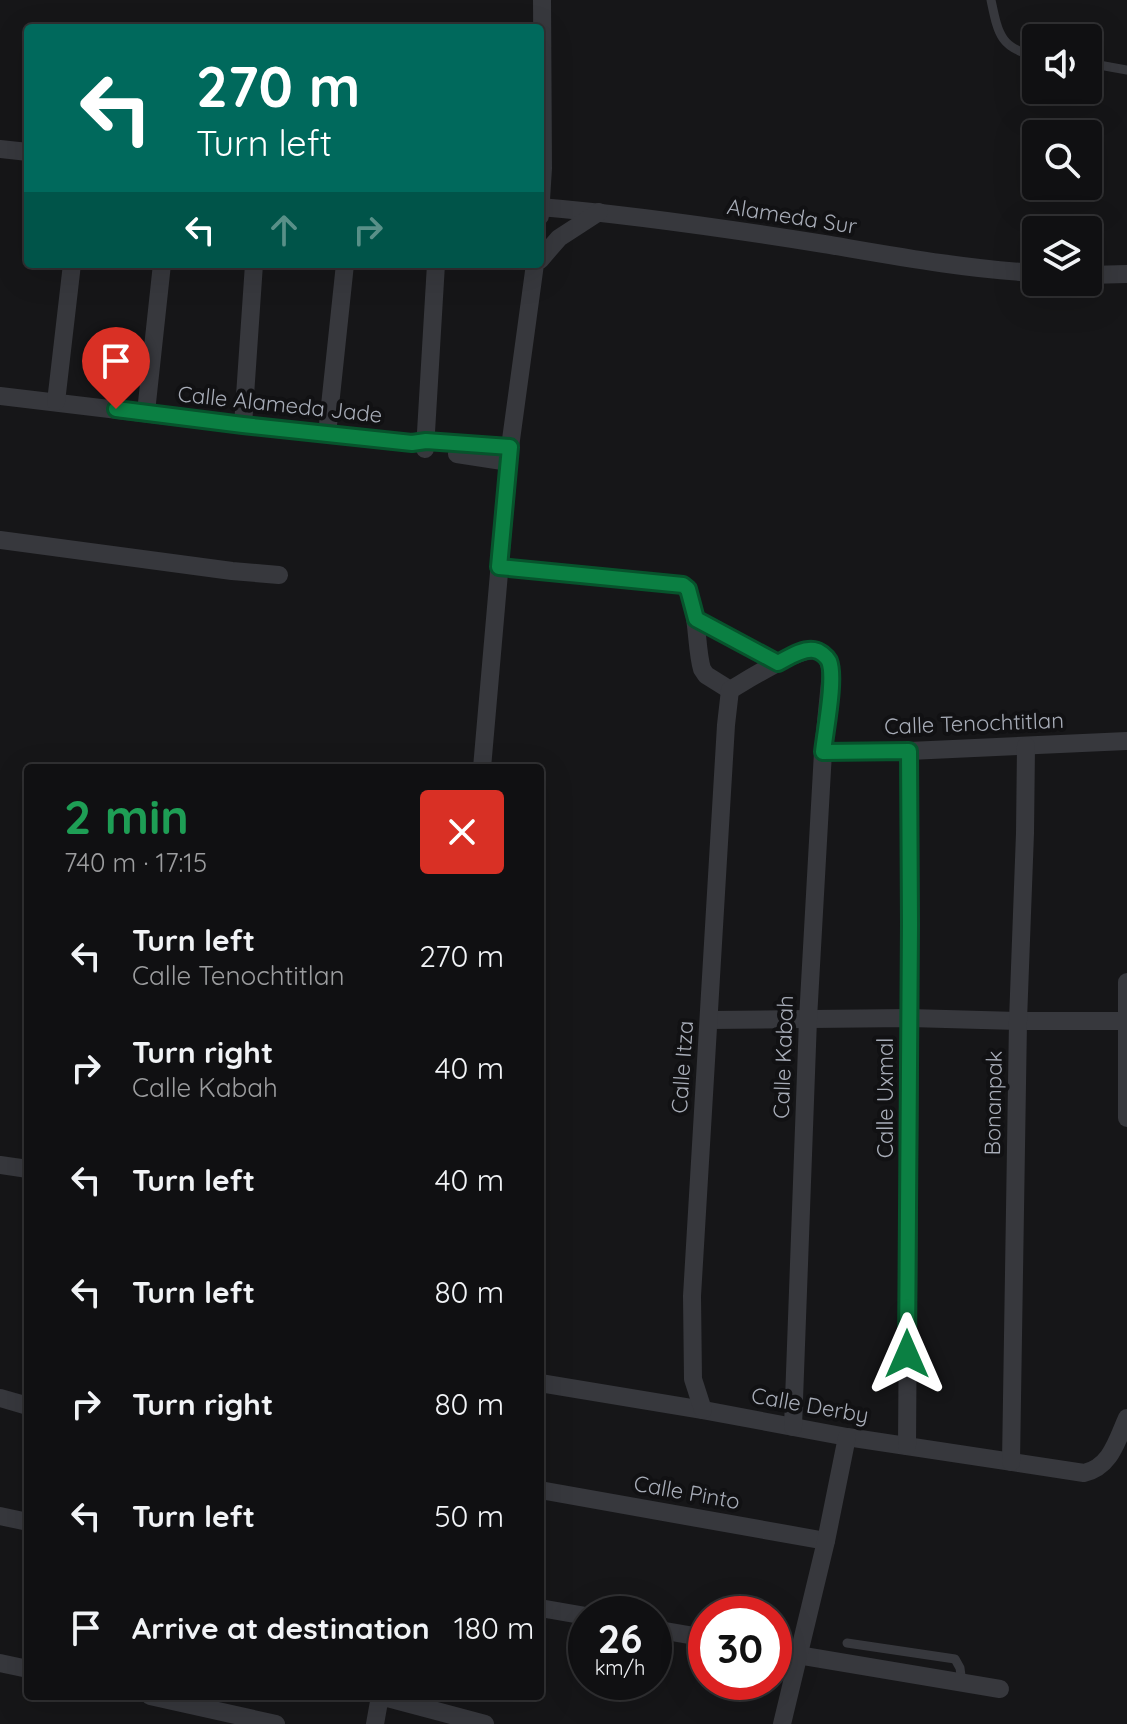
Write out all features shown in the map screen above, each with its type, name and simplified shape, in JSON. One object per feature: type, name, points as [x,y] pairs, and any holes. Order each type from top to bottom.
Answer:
[{"type":"street","points":[[542,0],[542,24]]},
{"type":"street","points":[[0,149],[24,152]]},
{"type":"street","name":"Alameda Sur","points":[[544,211],[599,212],[990,271],[1022,272]]},
{"type":"street","points":[[544,256],[559,238],[599,212]]},
{"type":"street","points":[[56,402],[72,268]]},
{"type":"street","points":[[146,412],[162,268]]},
{"type":"street","points":[[243,425],[254,268]]},
{"type":"street","points":[[327,434],[345,268]]},
{"type":"street","points":[[421,444],[436,268]]},
{"type":"street","points":[[482,764],[510,454],[536,268]]},
{"type":"street","points":[[1102,275],[1127,274]]},
{"type":"street","name":"Calle Alameda Jade","points":[[0,396],[510,454]]},
{"type":"street","points":[[0,540],[279,575]]},
{"type":"street","points":[[499,567],[683,585],[688,589],[696,619],[702,669],[706,675],[730,690],[778,663]]},
{"type":"street","points":[[696,619],[778,663]]},
{"type":"street","name":"Calle Kabah","points":[[778,663],[807,650],[816,650],[828,660],[831,672],[823,752],[808,1019],[793,1427]]},
{"type":"street","name":"Calle Itza","points":[[703,1410],[693,1379],[692,1296],[730,690]]},
{"type":"street","name":"Calle Tenochtitlan","points":[[823,752],[1127,741]]},
{"type":"street","name":"Bonanpak","points":[[1011,1462],[1026,746]]},
{"type":"street","name":"Calle Uxmal","points":[[907,1446],[909,751]]},
{"type":"street","points":[[1127,982],[1127,1118]]},
{"type":"street","points":[[709,1020],[910,1018],[1127,1021]]},
{"type":"street","points":[[0,1165],[24,1168]]},
{"type":"street","name":"Calle Derby","points":[[544,1384],[847,1437],[1084,1473],[1094,1471],[1112,1454],[1127,1418]]},
{"type":"street","points":[[0,1398],[24,1405]]},
{"type":"street","points":[[782,1724],[826,1541],[847,1437]]},
{"type":"street","name":"Calle Pinto","points":[[544,1491],[826,1541]]},
{"type":"street","points":[[0,1516],[24,1521]]},
{"type":"street","points":[[544,1609],[568,1613]]},
{"type":"street","points":[[792,1655],[1000,1689]]},
{"type":"street","points":[[0,1663],[24,1668]]},
{"type":"street","points":[[168,1700],[276,1724]]},
{"type":"street","points":[[375,1724],[379,1700]]},
{"type":"street","points":[[395,1700],[485,1724]]},
{"type":"lane","points":[[991,0],[1003,39],[1022,53]]},
{"type":"lane","points":[[1102,66],[1127,70]]},
{"type":"lane","points":[[847,1643],[955,1659],[962,1683]]},
{"type":"route","points":[[116,409],[412,443],[426,441],[510,447],[499,567],[683,585],[688,589],[696,619],[778,663],[807,650],[823,653],[831,672],[823,752],[909,751],[907,1354]]}]
